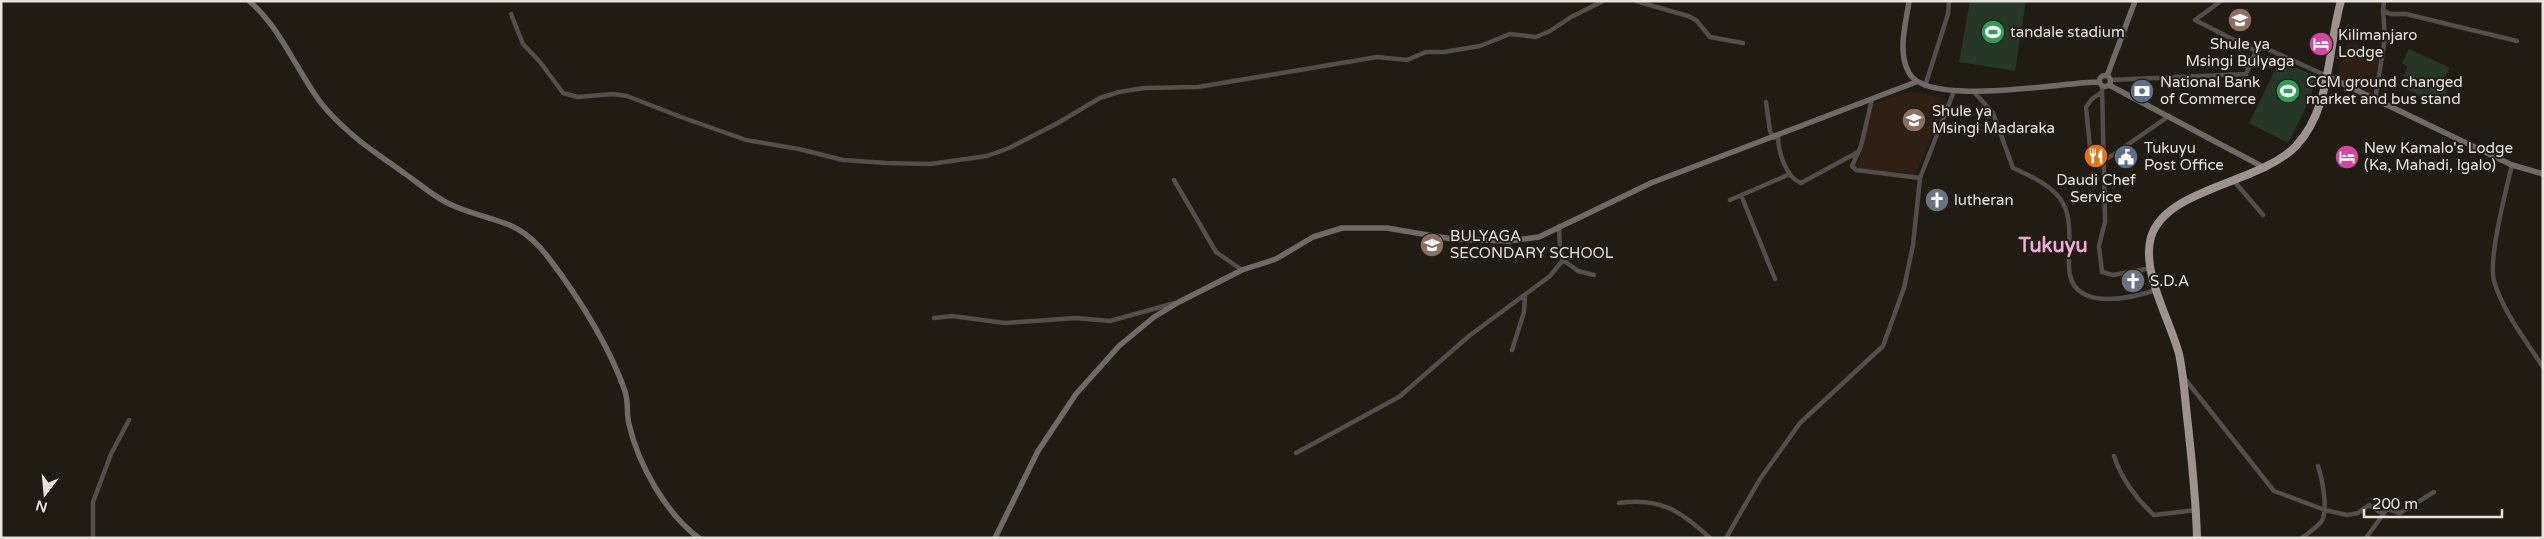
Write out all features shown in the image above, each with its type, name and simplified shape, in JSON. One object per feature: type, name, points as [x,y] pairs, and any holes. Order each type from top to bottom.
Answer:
[{"type":"highway","points":[[2197,538],[2196,510],[2179,354],[2151,268],[2151,238],[2166,213],[2185,200],[2265,168],[2294,147],[2305,134],[2319,104],[2327,76],[2340,1]]},
{"type":"street","points":[[249,1],[287,46],[317,98],[356,138],[438,197],[454,206],[516,227],[539,247],[595,328],[609,353],[625,392],[629,409],[628,421],[636,450],[646,470],[674,516],[683,526],[699,538]]},
{"type":"street","points":[[511,14],[523,44],[540,62],[563,92],[578,97],[612,94],[628,96],[746,140],[799,149],[843,160],[930,164],[987,156],[1009,148],[1100,98],[1119,92],[1144,88],[1198,87],[1243,81],[1332,63],[1377,57],[1407,60],[1426,52],[1444,52],[1480,46],[1510,34],[1536,36],[1550,31],[1571,17],[1603,1]]},
{"type":"street","points":[[1636,1],[1688,16],[1696,20],[1710,37],[1743,43]]},
{"type":"street","points":[[1909,1],[1904,36],[1904,58],[1916,82],[1924,87],[1954,92],[2101,87]]},
{"type":"street","points":[[1924,87],[1948,14],[1949,1]]},
{"type":"street","points":[[2135,1],[2109,80],[2088,102],[2085,114],[2090,157],[2104,160],[2169,116]]},
{"type":"street","points":[[2221,1],[2195,20],[2256,51]]},
{"type":"street","points":[[2375,100],[2385,38],[2384,1]]},
{"type":"street","points":[[2383,10],[2390,14],[2406,14],[2517,41]]},
{"type":"street","points":[[2151,268],[2113,275],[2102,272],[2099,246],[2105,222],[2101,78],[2109,80],[2246,74],[2256,51],[2263,47],[2512,165],[2543,174]]},
{"type":"street","points":[[2109,80],[2169,116],[2265,168]]},
{"type":"street","points":[[995,538],[1038,451],[1076,394],[1119,346],[1154,317],[1242,270],[1276,259],[1313,237],[1342,228],[1387,228],[1452,239],[1508,240],[1539,237],[1651,183],[1776,137],[1916,82]]},
{"type":"street","points":[[1726,538],[1760,479],[1800,424],[1883,346],[1904,288],[1912,245],[1920,178],[1954,92]]},
{"type":"street","points":[[1974,92],[1993,113],[2013,168],[2038,180],[2062,201],[2067,214],[2070,237],[2069,268],[2073,283],[2080,291],[2092,298],[2128,298],[2157,289]]},
{"type":"street","points":[[1872,99],[1858,152],[1852,166],[1856,170],[1920,178]]},
{"type":"street","points":[[1766,102],[1770,131],[1776,137],[1778,146],[1794,181],[1801,184],[1858,152]]},
{"type":"street","points":[[2512,165],[2502,204],[2494,264],[2494,280],[2509,316],[2543,367]]},
{"type":"street","points":[[1730,200],[1790,174]]},
{"type":"street","points":[[1174,180],[1216,252],[1242,270]]},
{"type":"street","points":[[2234,181],[2263,215]]},
{"type":"street","points":[[1741,195],[1775,280]]},
{"type":"street","points":[[1559,226],[1560,248],[1563,260],[1578,271],[1594,275]]},
{"type":"street","points":[[1296,453],[1399,397],[1462,342],[1550,276],[1563,260]]},
{"type":"street","points":[[1512,350],[1524,312],[1525,296]]},
{"type":"street","points":[[934,318],[952,316],[1005,323],[1076,318],[1110,321],[1179,302]]},
{"type":"street","points":[[2182,376],[2274,491],[2325,510],[2347,515],[2358,513],[2369,505],[2383,514]]},
{"type":"street","points":[[93,538],[93,502],[111,454],[128,420]]},
{"type":"street","points":[[2114,456],[2117,467],[2142,504],[2154,515],[2196,510]]},
{"type":"street","points":[[2302,538],[2322,521],[2325,510],[2322,492],[2324,482],[2318,466]]},
{"type":"street","points":[[2366,538],[2387,509],[2400,513],[2434,492]]},
{"type":"street","points":[[1619,504],[1643,501],[1671,507],[1710,538]]},
{"type":"shaded area","points":[[2348,42],[2382,51],[2370,95],[2333,85]]},
{"type":"shaded area","points":[[1916,92],[1947,99],[1915,175],[1857,168],[1871,105],[1906,93]]},
{"type":"shaded area","name":"BULYAGA SECONDARY SCHOOL","points":[[1435,239],[1441,247],[1428,252],[1424,243]]},
{"type":"green space","name":"tandale stadium","points":[[1970,1],[2026,1],[2015,71],[1959,62]]},
{"type":"green space","points":[[2409,49],[2450,68],[2440,85],[2448,90],[2440,106],[2399,85],[2408,67],[2402,63]]},
{"type":"green space","name":"CCM ground changed market and bus stand","points":[[2280,60],[2317,77],[2307,105],[2288,143],[2249,123]]},
{"type":"place","name":"Shule ya Msingi Bulyaga","points":[[2240,20]]},
{"type":"place","name":"tandale stadium","points":[[1993,32]]},
{"type":"place","name":"Kilimanjaro Lodge","points":[[2321,44]]},
{"type":"place","name":"National Bank of Commerce","points":[[2142,91]]},
{"type":"place","name":"CCM ground changed market and bus stand","points":[[2288,91]]},
{"type":"place","name":"Shule ya Msingi Madaraka","points":[[1914,120]]},
{"type":"place","name":"Daudi Chef Service","points":[[2096,156]]},
{"type":"place","name":"Tukuyu Post Office","points":[[2126,157]]},
{"type":"place","name":"New Kamalo's Lodge (Ka, Mahadi, Igalo)","points":[[2347,157]]},
{"type":"place","name":"lutheran","points":[[1937,200]]},
{"type":"place","name":"BULYAGA SECONDARY SCHOOL","points":[[1432,245]]},
{"type":"place","name":"S.D.A","points":[[2133,281]]},
{"type":"district","name":"Tukuyu","points":[[2053,245]]}]
